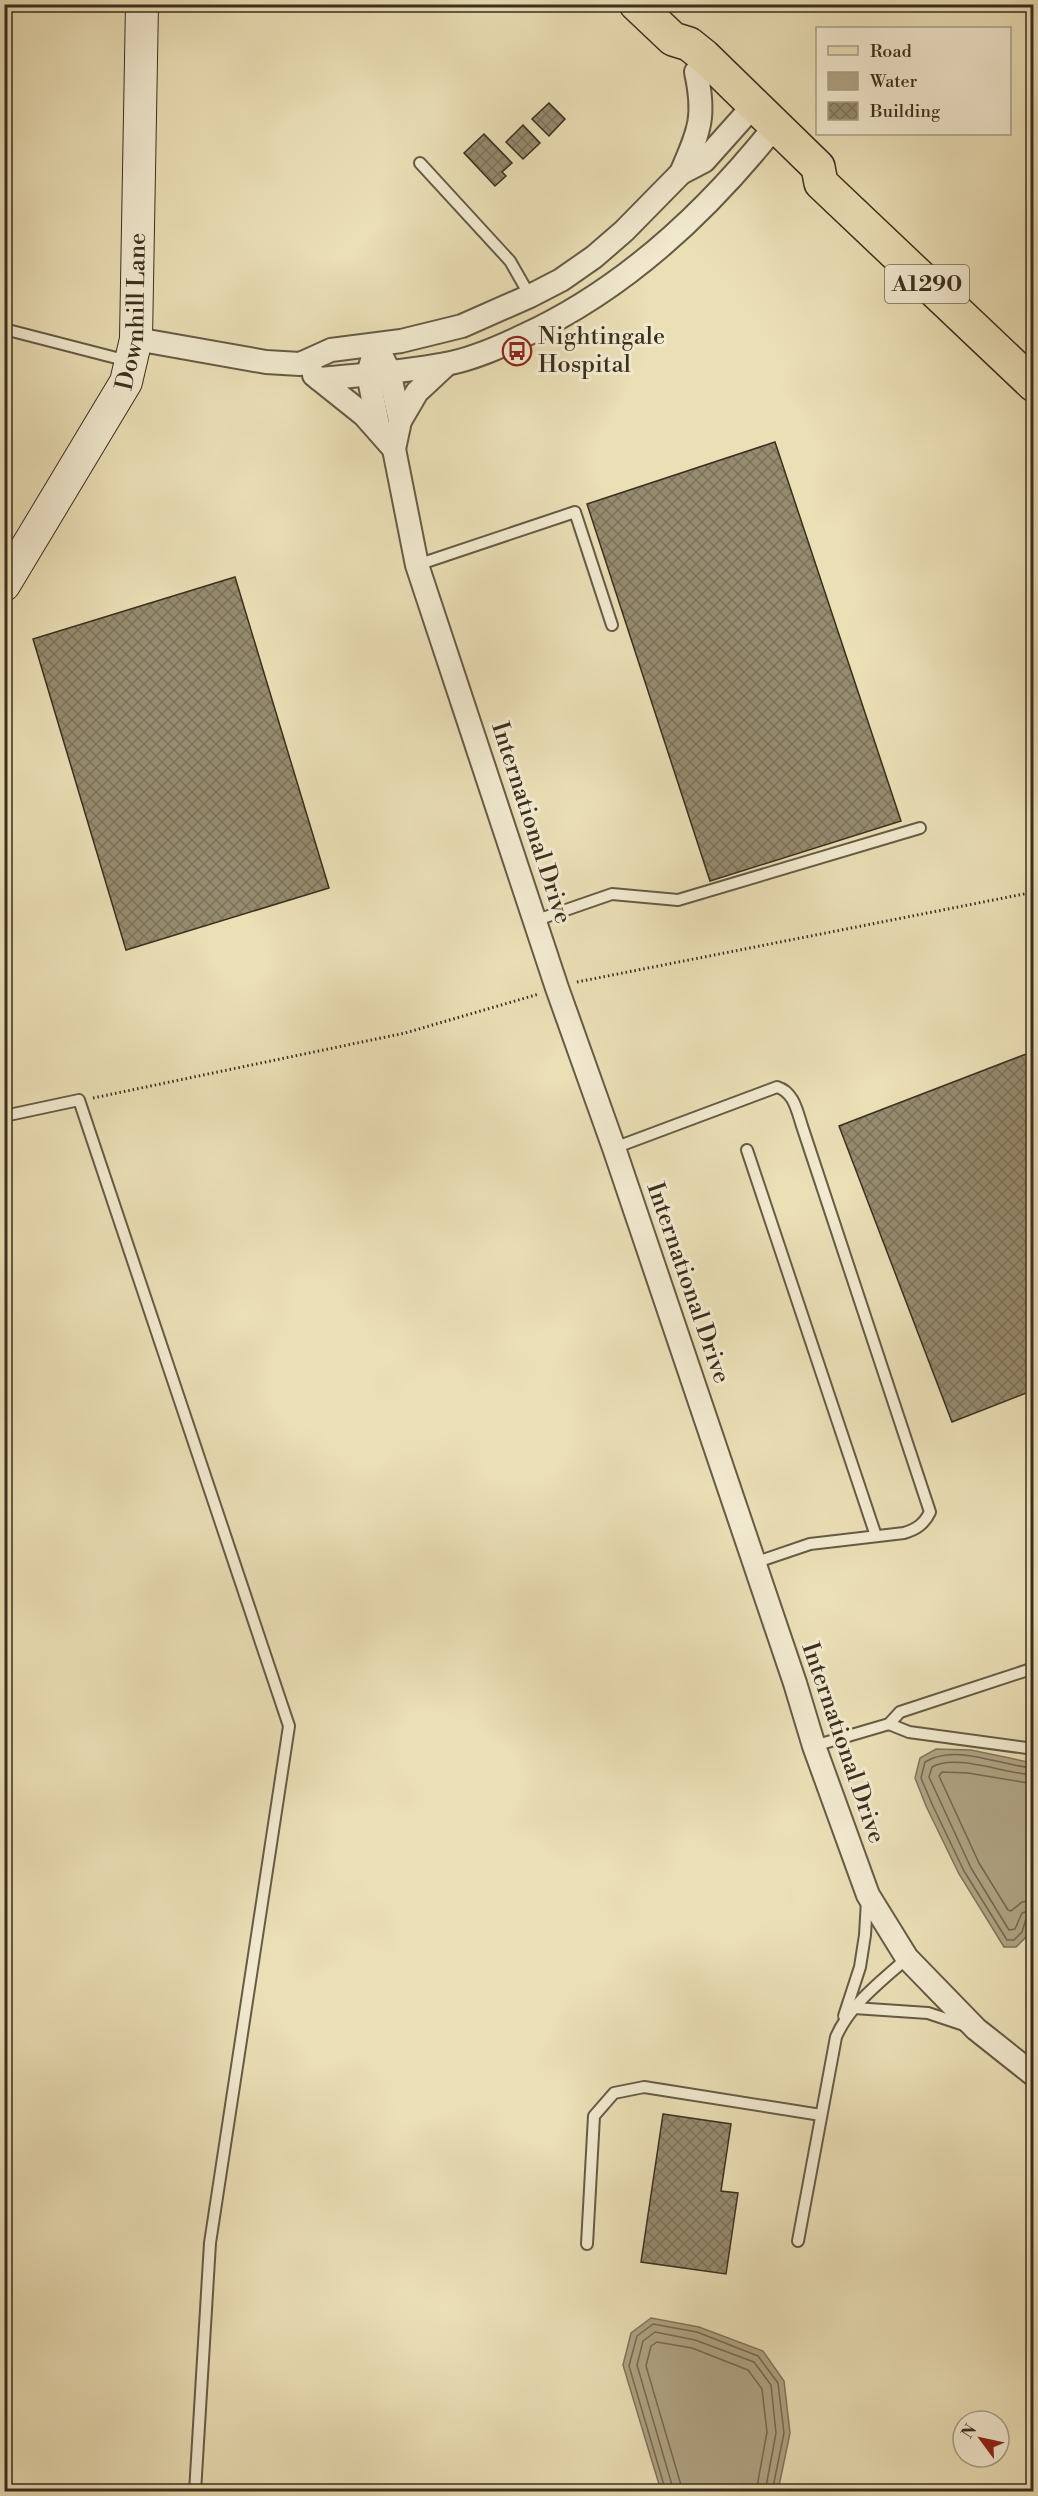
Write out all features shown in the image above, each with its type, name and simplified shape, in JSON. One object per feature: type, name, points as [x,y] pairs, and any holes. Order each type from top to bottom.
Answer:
[{"type":"main road","name":"A1290","points":[[636,4],[673,39],[689,44],[704,56],[759,122],[803,181],[821,183],[1034,385]]},
{"type":"main road","name":"A1290","points":[[673,39],[678,55],[759,122]]},
{"type":"street","name":"Downhill Lane","points":[[4,585],[126,382],[134,350],[142,4]]},
{"type":"street","points":[[681,173],[700,124],[702,105],[696,72]]},
{"type":"street","points":[[134,350],[300,364],[331,350],[401,341],[462,326],[561,280],[594,257],[624,231],[681,173],[704,161],[759,122]]},
{"type":"street","name":"International Drive","points":[[319,380],[447,364],[479,355],[542,328],[572,312],[664,245],[759,122]]},
{"type":"street","name":"International Drive","points":[[376,344],[379,373],[379,430]]},
{"type":"street","name":"International Drive","points":[[300,364],[364,414],[394,449]]},
{"type":"street","name":"International Drive","points":[[447,364],[417,392],[400,421],[394,449],[417,566],[534,921],[614,1148],[814,1746],[868,1895],[907,1958],[976,2029],[1034,2075]]},
{"type":"street","name":"International Drive","points":[[379,373],[400,421]]},
{"type":"lane","points":[[420,163],[510,261],[530,296]]},
{"type":"lane","points":[[4,329],[134,350]]},
{"type":"lane","points":[[417,566],[574,512],[612,625]]},
{"type":"lane","points":[[534,921],[612,894],[678,900],[920,828]]},
{"type":"lane","points":[[614,1148],[777,1087],[785,1089],[791,1096],[930,1512],[925,1522],[916,1529],[810,1544],[754,1563]]},
{"type":"lane","points":[[4,1116],[79,1100],[289,1726],[210,2243],[195,2492]]},
{"type":"lane","points":[[747,1150],[876,1536]]},
{"type":"lane","points":[[814,1746],[889,1724],[900,1712],[1034,1668]]},
{"type":"lane","points":[[889,1724],[909,1732],[1034,1749]]},
{"type":"lane","points":[[798,2241],[836,2037],[860,1967],[866,1935],[868,1895]]},
{"type":"lane","points":[[843,2020],[907,1958]]},
{"type":"lane","points":[[854,2008],[928,2013],[976,2029]]},
{"type":"lane","points":[[587,2244],[594,2116],[614,2092],[644,2087],[821,2115]]},
{"type":"path","points":[[575,982],[1034,892]]},
{"type":"path","points":[[79,1100],[405,1033],[537,994]]},
{"type":"water","points":[[936,1749],[971,1750],[1033,1763],[1033,1913],[1027,1936],[1016,1947],[1004,1947],[959,1874],[926,1806],[915,1778],[920,1758]]},
{"type":"water","points":[[651,2318],[699,2327],[763,2351],[784,2381],[790,2433],[778,2491],[661,2491],[623,2365],[631,2333]]},
{"type":"building","points":[[549,103],[565,119],[549,136],[532,119]]},
{"type":"building","points":[[523,125],[540,143],[523,159],[506,142]]},
{"type":"building","points":[[484,134],[512,163],[502,172],[506,176],[495,186],[464,153]]},
{"type":"building","points":[[775,442],[901,821],[710,881],[587,504]]},
{"type":"building","points":[[235,577],[329,888],[126,950],[33,639]]},
{"type":"building","points":[[1034,1051],[1034,1390],[952,1422],[839,1126]]},
{"type":"building","points":[[663,2114],[731,2124],[721,2191],[738,2193],[726,2274],[641,2262]]},
{"type":"place","name":"Nightingale Hospital","points":[[517,351]]}]
